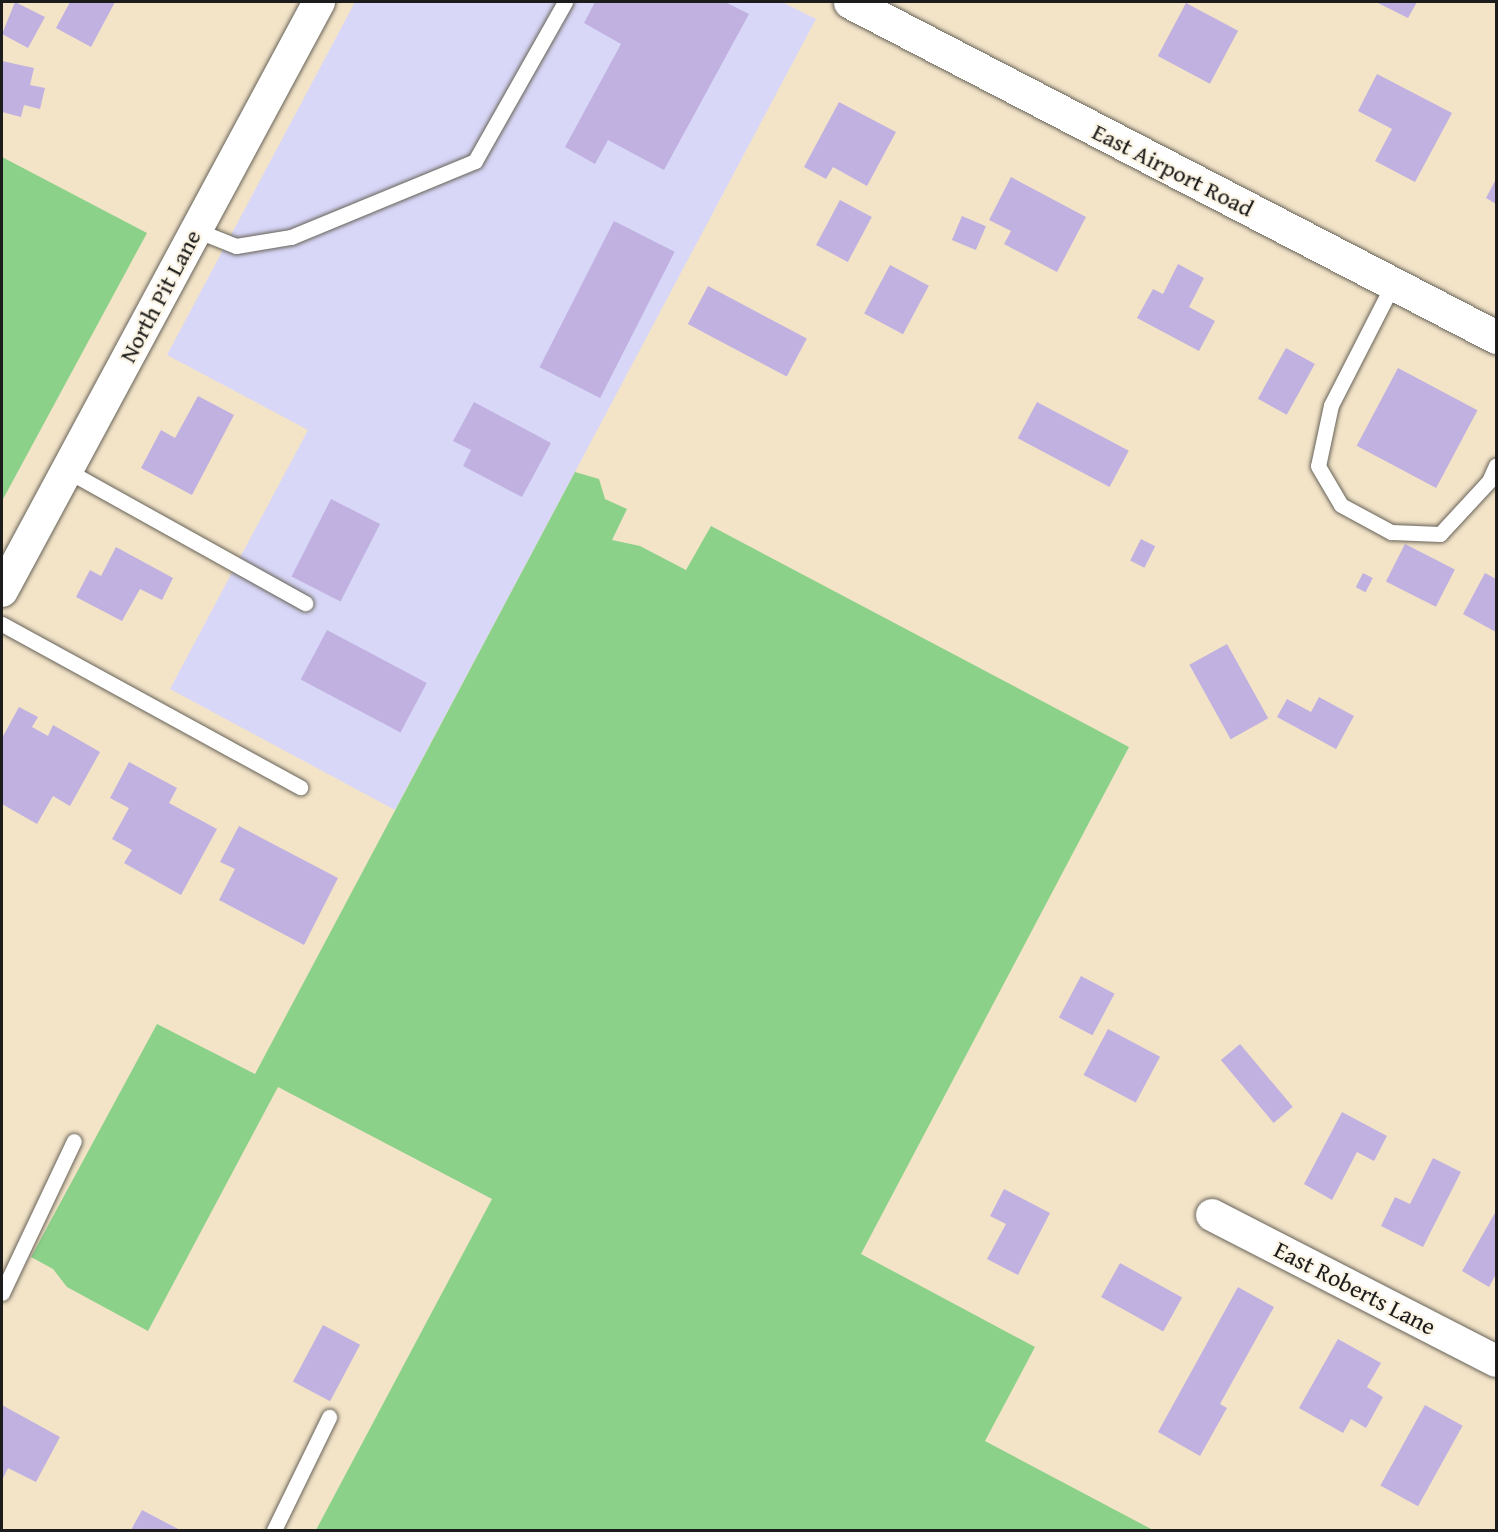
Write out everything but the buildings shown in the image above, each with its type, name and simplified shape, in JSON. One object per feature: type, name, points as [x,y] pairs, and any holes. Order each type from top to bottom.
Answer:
[{"type":"street","name":"North Pit Lane","points":[[2,591],[319,2]]},
{"type":"street","name":"East Airport Road","points":[[850,2],[1497,337]]},
{"type":"street","name":"East Roberts Lane","points":[[1212,1215],[1497,1361]]},
{"type":"lane","points":[[196,231],[236,246],[291,237],[474,161],[564,2]]},
{"type":"lane","points":[[1393,284],[1331,405],[1318,466],[1341,505],[1391,532],[1440,534],[1489,481],[1497,465]]},
{"type":"lane","points":[[66,470],[305,603]]},
{"type":"lane","points":[[2,624],[300,787]]},
{"type":"lane","points":[[2,1293],[74,1141]]},
{"type":"lane","points":[[274,1530],[329,1418]]},
{"type":"shaded area","points":[[355,2],[782,2],[816,19],[395,810],[170,689],[308,430],[167,355]]},
{"type":"green space","points":[[2,157],[147,233],[2,501]]},
{"type":"green space","points":[[575,472],[599,479],[605,499],[627,509],[612,540],[640,546],[686,570],[711,526],[1129,747],[861,1254],[1035,1347],[985,1441],[1153,1530],[316,1530],[492,1199],[278,1087],[148,1331],[67,1287],[53,1269],[31,1257],[157,1024],[255,1074]]}]
